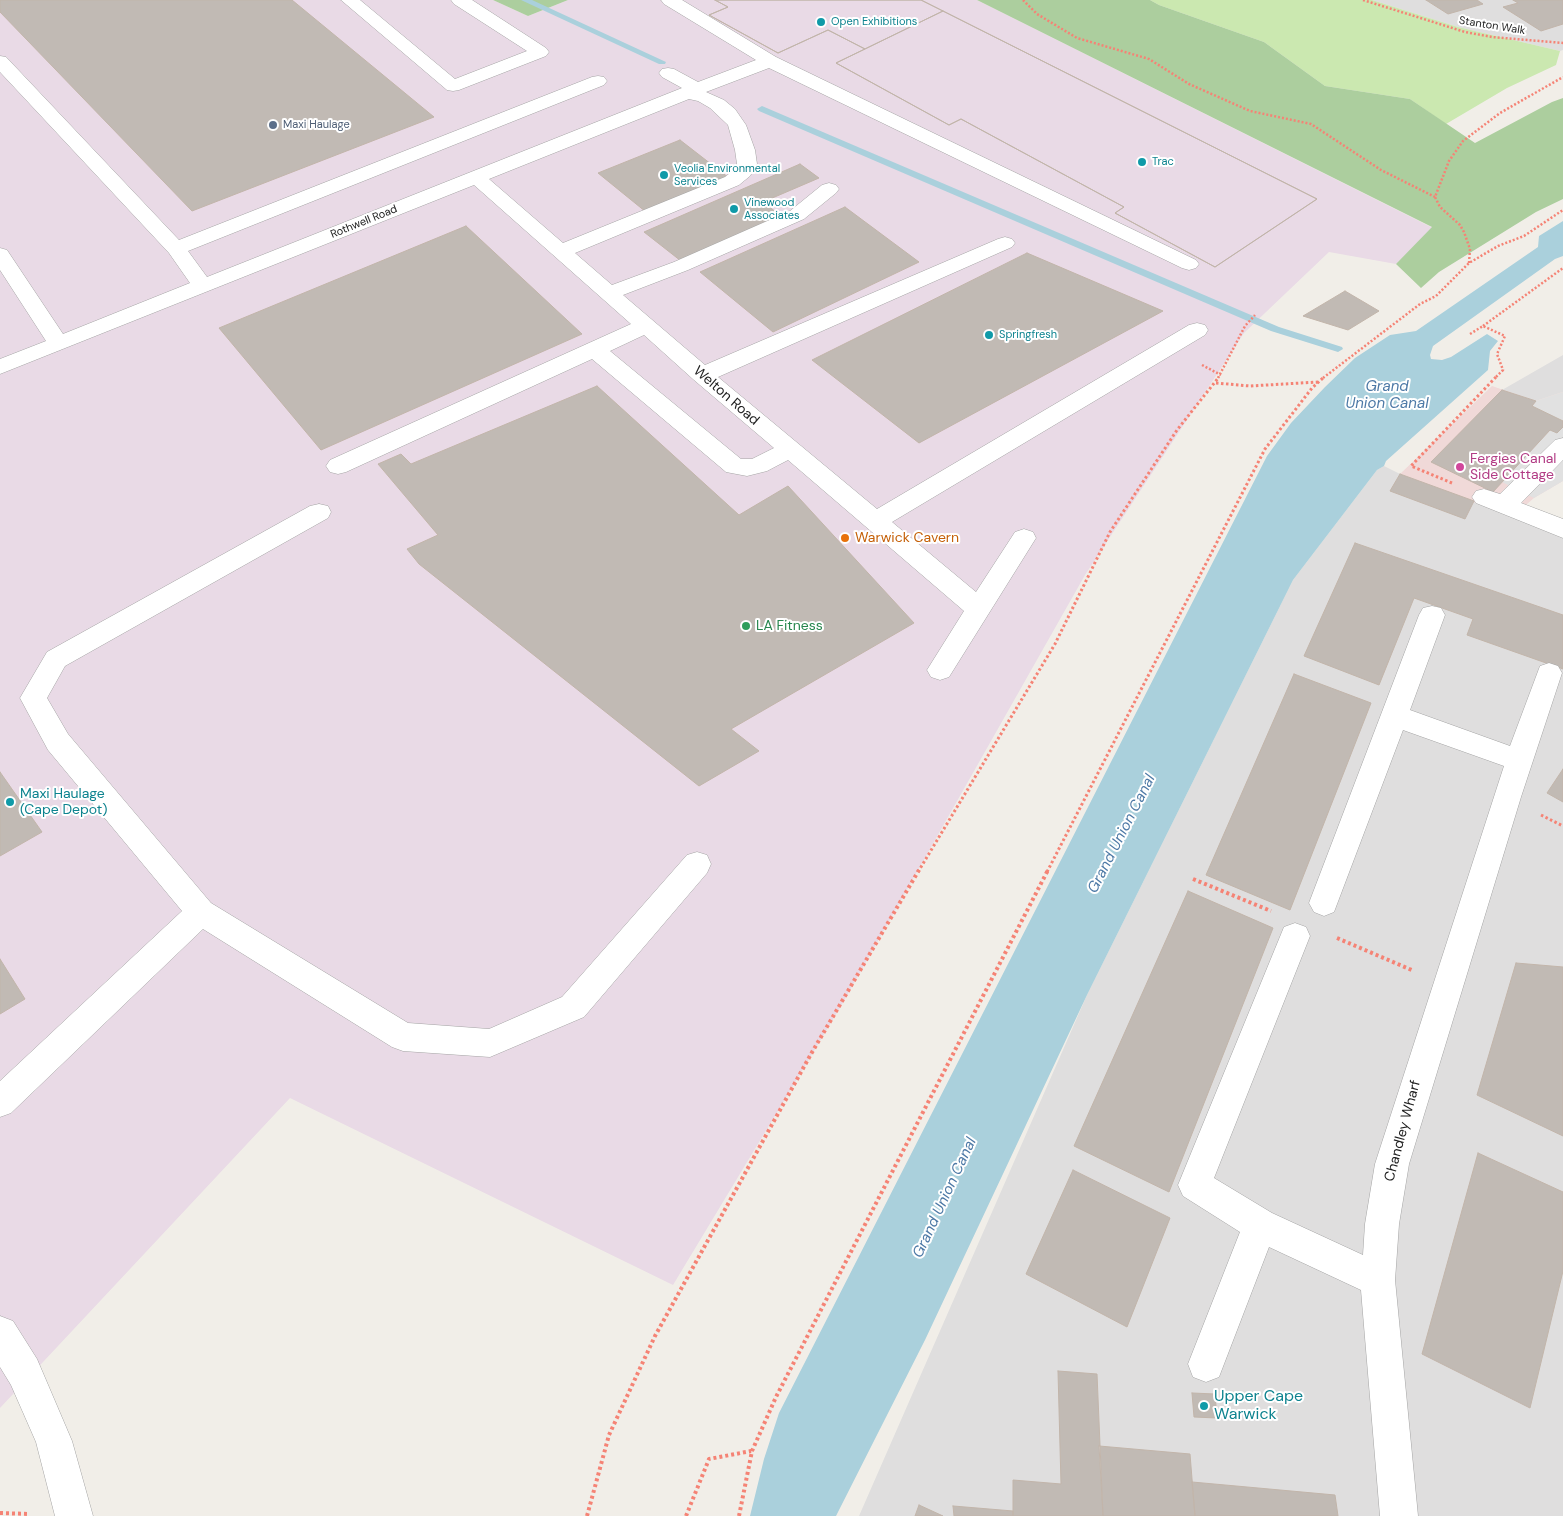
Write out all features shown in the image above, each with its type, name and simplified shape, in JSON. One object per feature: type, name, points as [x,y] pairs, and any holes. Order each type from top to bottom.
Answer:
[{"type":"street","points":[[350,0],[453,86],[540,52],[460,0]]},
{"type":"street","points":[[670,0],[770,61],[1189,264]]},
{"type":"street","points":[[0,61],[176,249],[203,286]]},
{"type":"street","name":"Rothwell Road","points":[[0,367],[770,61]]},
{"type":"street","points":[[561,251],[732,181],[743,172],[746,164],[745,150],[737,125],[728,113],[717,104],[692,91],[668,73]]},
{"type":"street","points":[[176,249],[598,81]]},
{"type":"street","name":"Welton Road","points":[[476,178],[702,375],[979,609]]},
{"type":"street","points":[[609,294],[681,266],[797,215],[828,190]]},
{"type":"street","points":[[702,375],[1005,242]]},
{"type":"street","points":[[0,254],[59,344]]},
{"type":"street","points":[[338,466],[646,326]]},
{"type":"street","points":[[874,522],[1197,330]]},
{"type":"street","points":[[595,350],[734,466],[747,468],[759,465],[790,450]]},
{"type":"street","points":[[1563,446],[1494,501],[1563,530]]},
{"type":"street","points":[[319,512],[56,659],[33,698],[58,742],[201,912],[403,1037],[490,1043],[573,1007],[697,864]]},
{"type":"street","points":[[940,670],[1024,538]]},
{"type":"street","points":[[1324,903],[1432,615]]},
{"type":"street","name":"Chandley Wharf","points":[[1399,1516],[1378,1280],[1382,1224],[1392,1164],[1411,1097],[1549,673]]},
{"type":"street","points":[[1395,716],[1520,761]]},
{"type":"street","points":[[0,1102],[201,912]]},
{"type":"street","points":[[1295,936],[1195,1185],[1260,1225],[1378,1280]]},
{"type":"street","points":[[1206,1364],[1260,1225]]},
{"type":"street","points":[[0,1334],[24,1372],[54,1441],[74,1516]]},
{"type":"path","points":[[1023,0],[1037,14],[1077,38],[1149,59],[1189,84],[1250,111],[1310,124],[1380,170],[1435,197],[1440,207],[1460,225],[1464,232],[1470,249],[1469,263]]},
{"type":"path","name":"Stanton Walk","points":[[1363,0],[1465,32],[1500,38],[1563,44]]},
{"type":"path","points":[[1435,197],[1449,161],[1463,141],[1500,113],[1563,77]]},
{"type":"path","points":[[739,1516],[752,1451],[776,1397],[1266,449],[1312,388],[1350,355],[1420,304],[1436,296],[1469,263],[1498,246],[1524,236],[1563,210]]},
{"type":"path","points":[[1470,334],[1484,326],[1563,268]]},
{"type":"path","points":[[587,1516],[609,1436],[655,1336],[797,1079],[974,776],[1055,644],[1110,532],[1178,430],[1216,383],[1245,326],[1255,316]]},
{"type":"path","points":[[1484,326],[1505,336],[1497,354],[1502,370],[1411,466],[1494,501]]},
{"type":"path","points":[[1216,383],[1250,386],[1319,382]]},
{"type":"path","points":[[1540,814],[1563,826]]},
{"type":"path","points":[[686,1516],[709,1459],[752,1451]]},
{"type":"shaded area","points":[[0,0],[493,0],[528,16],[568,0],[977,0],[1433,228],[1396,264],[1329,252],[1244,333],[1085,575],[841,1006],[673,1285],[290,1098],[0,1408]]},
{"type":"shaded area","points":[[1372,0],[1563,0],[1563,50],[1560,51],[1458,27]]},
{"type":"shaded area","points":[[1563,355],[1563,392],[1536,401],[1502,390]]},
{"type":"shaded area","points":[[1492,386],[1536,401],[1563,392],[1563,481],[1534,498],[1512,517],[1400,474]]},
{"type":"shaded area","points":[[1563,392],[1563,421],[1532,406],[1536,401]]},
{"type":"shaded area","points":[[1563,427],[1563,481],[1534,498],[1502,482],[1550,430]]},
{"type":"shaded area","points":[[1384,466],[1563,538],[1563,1516],[859,1516],[1087,995],[1293,580],[1377,470]]},
{"type":"green space","points":[[493,0],[568,0],[528,16]]},
{"type":"green space","points":[[977,0],[1150,0],[1159,5],[1264,42],[1325,86],[1410,99],[1475,143],[1563,98],[1563,199],[1536,212],[1439,272],[1421,288],[1396,264],[1432,227]]},
{"type":"green space","points":[[1150,0],[1372,0],[1458,27],[1560,51],[1556,65],[1507,88],[1446,124],[1410,99],[1325,86],[1264,42],[1159,5]]},
{"type":"water","name":"Grand Union Canal","points":[[1563,221],[1563,256],[1555,259],[1433,346],[1430,355],[1431,359],[1442,360],[1451,357],[1487,334],[1498,341],[1490,351],[1488,370],[1386,461],[1384,466],[1377,470],[1293,580],[1087,995],[925,1340],[836,1516],[750,1516],[764,1459],[779,1413],[1267,456],[1291,423],[1355,358],[1390,335],[1416,331],[1538,247],[1539,236]]},
{"type":"building","points":[[0,0],[292,0],[434,117],[192,211],[0,12]]},
{"type":"building","name":"Open Exhibitions","points":[[715,0],[921,0],[943,11],[865,49],[828,30],[778,53],[709,15],[728,7]]},
{"type":"building","name":"Trac","points":[[715,0],[921,0],[1317,199],[1215,267],[1115,213],[1124,207],[961,119],[949,125],[836,63],[865,49],[828,30],[778,53],[709,15],[728,7]]},
{"type":"building","points":[[1426,0],[1477,0],[1483,4],[1448,14]]},
{"type":"building","points":[[1513,0],[1563,0],[1563,24],[1541,31],[1503,7],[1518,3]]},
{"type":"building","name":"Trac","points":[[943,11],[1317,199],[1215,267],[1115,213],[1124,207],[961,119],[949,125],[836,63]]},
{"type":"building","name":"Veolia Environmental Services","points":[[680,140],[729,178],[646,212],[598,173]]},
{"type":"building","name":"Vinewood Associates","points":[[800,164],[819,178],[763,202],[781,216],[681,261],[644,232]]},
{"type":"building","points":[[845,207],[919,262],[773,332],[700,272]]},
{"type":"building","points":[[466,226],[582,334],[321,450],[219,328]]},
{"type":"building","name":"Springfresh","points":[[1027,253],[1163,311],[919,443],[812,360]]},
{"type":"building","points":[[1345,291],[1379,311],[1348,330],[1303,316]]},
{"type":"building","points":[[597,386],[739,515],[788,486],[914,623],[731,729],[759,751],[699,786],[419,564],[407,549],[438,535],[378,464],[401,454],[411,464]]},
{"type":"building","points":[[1502,390],[1536,401],[1532,406],[1563,421],[1563,427],[1557,433],[1550,430],[1493,492],[1431,462]]},
{"type":"building","points":[[1400,474],[1474,501],[1465,519],[1390,491]]},
{"type":"building","points":[[1355,543],[1563,615],[1563,669],[1467,635],[1473,619],[1414,598],[1379,685],[1304,656]]},
{"type":"building","points":[[1294,674],[1371,703],[1290,910],[1206,875]]},
{"type":"building","points":[[1563,769],[1563,802],[1547,793]]},
{"type":"building","name":"Maxi Haulage (Cape Depot)","points":[[0,772],[42,832],[0,856]]},
{"type":"building","points":[[1188,891],[1273,928],[1169,1192],[1074,1146]]},
{"type":"building","points":[[0,959],[25,999],[0,1014]]},
{"type":"building","points":[[1516,963],[1563,967],[1563,1136],[1477,1095]]},
{"type":"building","points":[[1478,1153],[1563,1192],[1563,1271],[1530,1408],[1422,1354]]},
{"type":"building","points":[[1073,1170],[1170,1218],[1127,1327],[1026,1274]]},
{"type":"building","points":[[1058,1371],[1097,1374],[1103,1516],[1013,1516],[1013,1480],[1061,1484]]},
{"type":"building","name":"Upper Cape Warwick","points":[[1192,1393],[1215,1394],[1217,1418],[1194,1417]]},
{"type":"building","points":[[1099,1446],[1190,1454],[1195,1516],[1103,1516]]},
{"type":"building","points":[[1192,1482],[1335,1495],[1338,1516],[1195,1516]]},
{"type":"building","points":[[919,1505],[943,1516],[915,1516]]},
{"type":"building","points":[[953,1506],[1013,1511],[1013,1516],[954,1516]]},
{"type":"waterway","points":[[525,0],[662,62]]},
{"type":"waterway","points":[[762,109],[1275,329],[1338,349]]},
{"type":"place","name":"Open Exhibitions","points":[[821,22]]},
{"type":"place","name":"Maxi Haulage","points":[[273,125]]},
{"type":"place","name":"Trac","points":[[1142,162]]},
{"type":"place","name":"Veolia Environmental Services","points":[[664,175]]},
{"type":"place","name":"Vinewood Associates","points":[[734,209]]},
{"type":"place","name":"Springfresh","points":[[989,335]]},
{"type":"place","name":"Fergies Canal Side Cottage","points":[[1460,467]]},
{"type":"place","name":"Warwick Cavern","points":[[845,538]]},
{"type":"place","name":"LA Fitness","points":[[746,626]]},
{"type":"place","name":"Maxi Haulage (Cape Depot)","points":[[10,802]]},
{"type":"place","name":"Upper Cape Warwick","points":[[1204,1406]]}]
